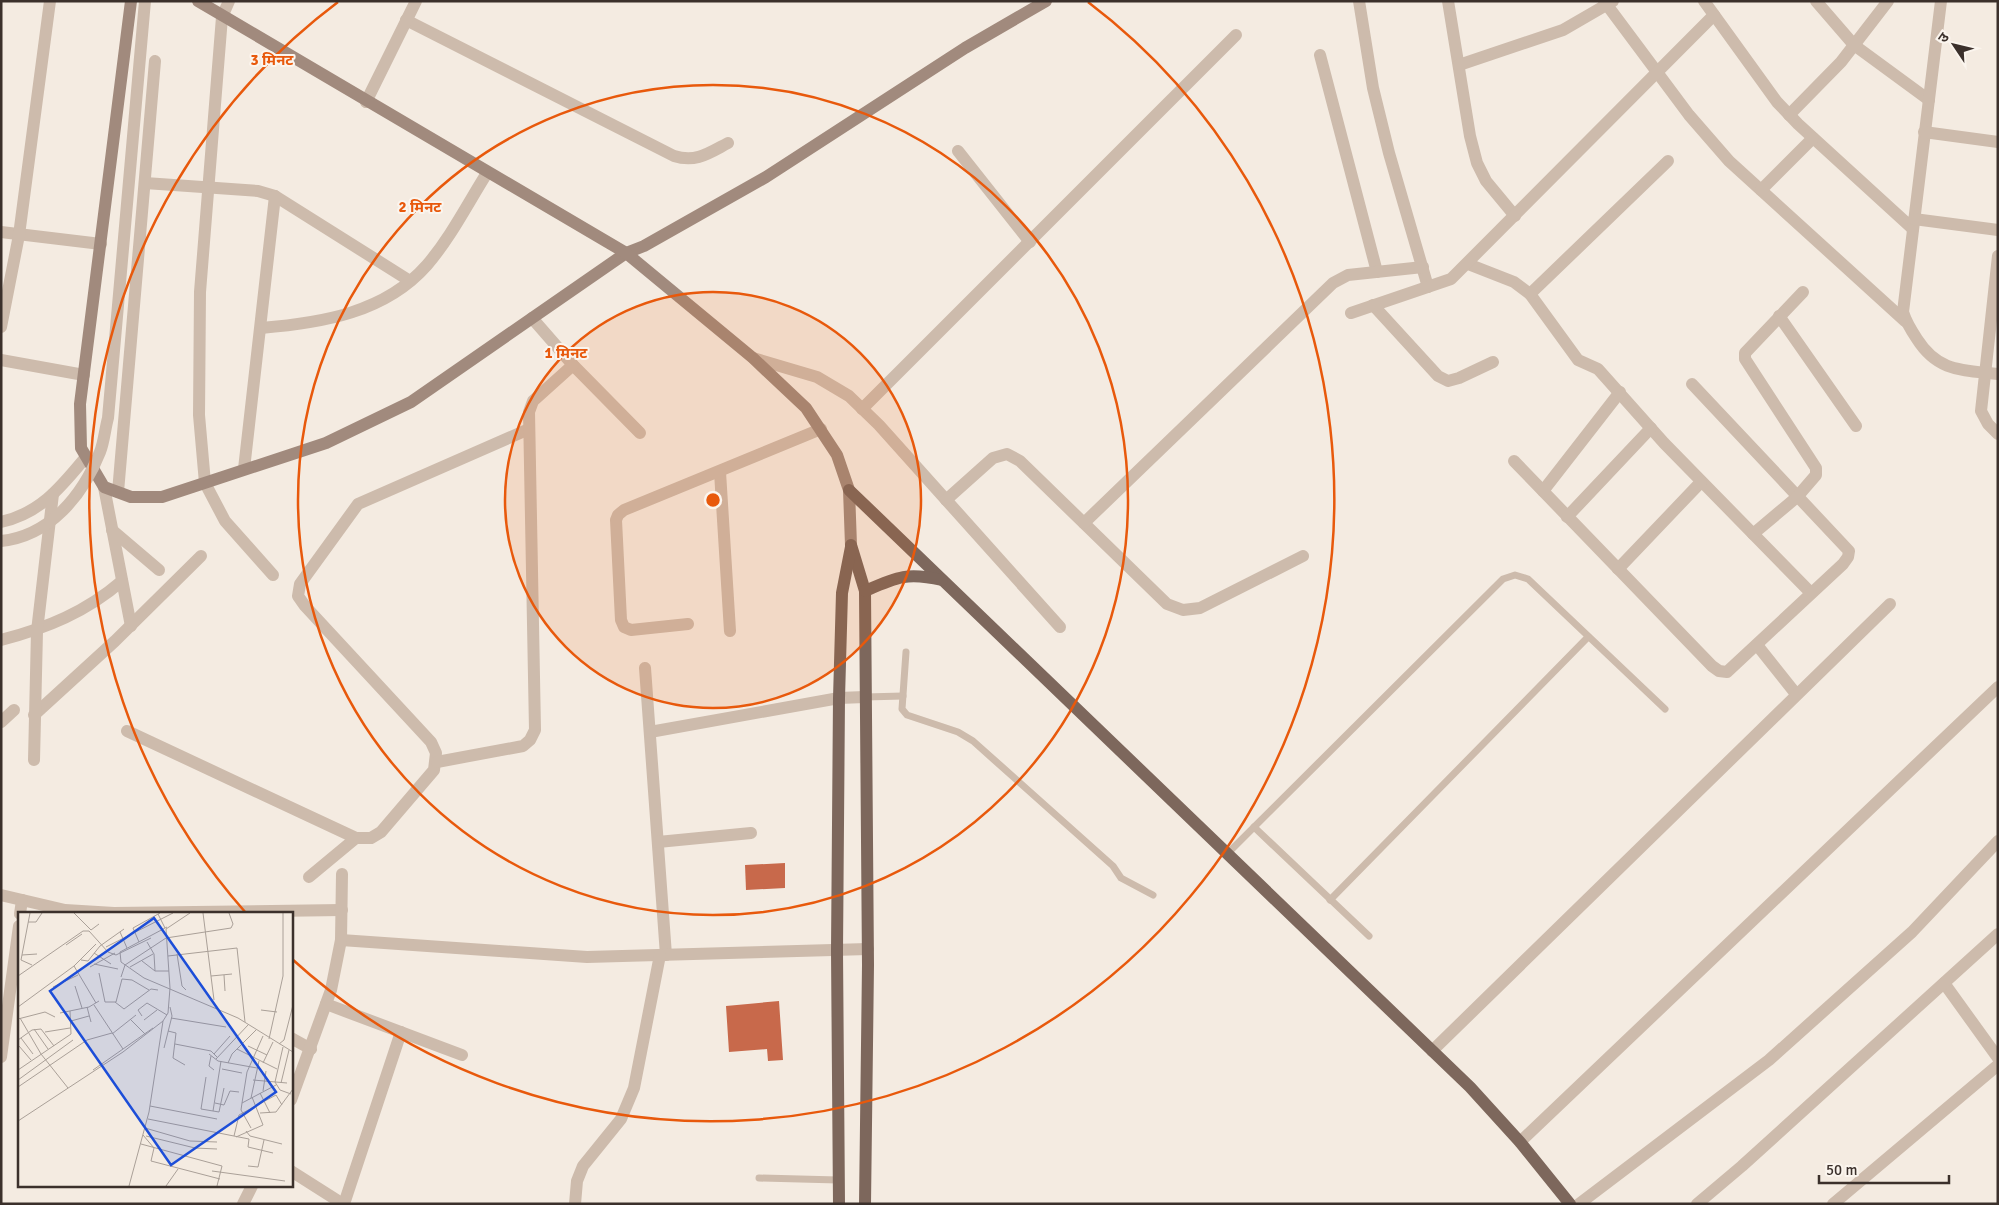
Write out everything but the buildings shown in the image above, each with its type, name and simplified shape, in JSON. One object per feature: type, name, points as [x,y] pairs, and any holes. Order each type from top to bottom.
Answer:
[{"type":"main road","points":[[131,1],[80,404],[81,448],[104,487],[131,497],[162,497],[326,443],[411,402],[626,253],[644,246],[766,177],[965,48],[1046,1]]},
{"type":"main road","points":[[198,1],[366,102],[626,253],[753,358],[806,408],[837,455],[849,490],[851,545],[842,593],[839,698],[837,951],[839,1204]]},
{"type":"main road","points":[[849,490],[1470,1087],[1520,1142],[1570,1204]]},
{"type":"main road","points":[[851,545],[865,591],[868,949],[865,1204]]},
{"type":"main road","points":[[865,591],[904,576],[918,574],[942,580]]},
{"type":"street","points":[[1,327],[7,264],[19,234],[50,1]]},
{"type":"street","points":[[1,541],[15,540],[52,520],[76,498],[101,451],[108,418],[145,1]]},
{"type":"street","points":[[229,1],[222,17],[200,292],[199,415],[205,483],[225,520],[273,575]]},
{"type":"street","points":[[366,102],[416,1]]},
{"type":"street","points":[[1359,1],[1374,88],[1390,153],[1428,287]]},
{"type":"street","points":[[1448,1],[1470,136],[1477,163],[1486,181],[1515,216]]},
{"type":"street","points":[[1704,1],[1789,115],[1913,224],[1998,230]]},
{"type":"street","points":[[1816,1],[1854,45],[1928,100]]},
{"type":"street","points":[[1789,115],[1854,45],[1888,1]]},
{"type":"street","points":[[1905,321],[1904,302],[1941,1]]},
{"type":"street","points":[[1459,65],[1563,30],[1608,3],[1695,122],[1729,161],[1905,321],[1922,347],[1942,365],[1955,369],[1991,373]]},
{"type":"street","points":[[1351,312],[1451,279],[1714,15]]},
{"type":"street","points":[[406,20],[674,156],[686,160],[703,157],[728,143]]},
{"type":"street","points":[[862,409],[1236,35]]},
{"type":"street","points":[[1320,55],[1377,272]]},
{"type":"street","points":[[118,492],[155,62]]},
{"type":"street","points":[[1924,132],[1998,142]]},
{"type":"street","points":[[1761,190],[1813,138]]},
{"type":"street","points":[[958,151],[1030,242]]},
{"type":"street","points":[[1530,294],[1668,161]]},
{"type":"street","points":[[261,328],[308,324],[339,318],[370,307],[410,281],[427,265],[448,236],[487,172]]},
{"type":"street","points":[[145,183],[258,191],[275,196],[410,281]]},
{"type":"street","points":[[244,469],[275,196]]},
{"type":"street","points":[[1,232],[101,244]]},
{"type":"street","points":[[1998,256],[1991,373],[1981,411],[1988,424],[1998,434]]},
{"type":"street","points":[[1468,264],[1514,282],[1530,294],[1578,360],[1598,369],[1701,482],[1810,593]]},
{"type":"street","points":[[1084,523],[1333,282],[1348,275],[1423,267]]},
{"type":"street","points":[[1753,534],[1814,480],[1816,468],[1746,359],[1745,352],[1803,292]]},
{"type":"street","points":[[1373,305],[1438,376],[1448,381],[1493,362]]},
{"type":"street","points":[[1779,316],[1856,426]]},
{"type":"street","points":[[532,318],[573,365],[640,433]]},
{"type":"street","points":[[753,358],[817,377],[849,396],[1060,627]]},
{"type":"street","points":[[1,360],[84,375]]},
{"type":"street","points":[[437,762],[523,746],[530,740],[535,730],[529,412],[533,401],[573,365]]},
{"type":"street","points":[[1514,461],[1719,671],[1727,672],[1843,564],[1848,557],[1849,551],[1692,384]]},
{"type":"street","points":[[1543,491],[1620,392]]},
{"type":"street","points":[[1567,517],[1651,428]]},
{"type":"street","points":[[127,731],[356,838],[371,838],[381,832],[434,770],[437,762],[431,742],[305,606],[298,596],[300,584],[358,504],[529,429]]},
{"type":"street","points":[[688,624],[631,630],[624,627],[621,620],[616,520],[618,515],[624,510],[821,429]]},
{"type":"street","points":[[946,500],[993,458],[1007,454],[1020,461],[1167,604],[1183,610],[1200,608],[1303,556]]},
{"type":"street","points":[[1,522],[21,518],[53,494],[86,457]]},
{"type":"street","points":[[720,472],[730,630]]},
{"type":"street","points":[[1618,568],[1701,482]]},
{"type":"street","points":[[104,487],[131,626]]},
{"type":"street","points":[[34,760],[36,631],[53,494]]},
{"type":"street","points":[[112,530],[159,570]]},
{"type":"street","points":[[34,715],[131,626],[201,556]]},
{"type":"street","points":[[1,640],[36,631],[92,605],[122,581]]},
{"type":"street","points":[[1432,1051],[1890,604]]},
{"type":"street","points":[[1757,645],[1796,694]]},
{"type":"street","points":[[576,1204],[577,1181],[583,1166],[621,1119],[634,1088],[663,955],[658,842],[645,668]]},
{"type":"street","points":[[1520,1142],[1998,687]]},
{"type":"street","points":[[650,732],[839,698],[865,697]]},
{"type":"street","points":[[1,722],[14,710]]},
{"type":"street","points":[[658,842],[751,832]]},
{"type":"street","points":[[309,877],[356,838]]},
{"type":"street","points":[[1579,1204],[1769,1060],[1912,932],[1998,841]]},
{"type":"street","points":[[292,1097],[326,1004],[341,940],[342,874]]},
{"type":"street","points":[[1,895],[65,910],[98,912]]},
{"type":"street","points":[[20,912],[22,900]]},
{"type":"street","points":[[190,912],[342,910]]},
{"type":"street","points":[[1,1057],[18,933]]},
{"type":"street","points":[[1697,1204],[1742,1166],[1998,934]]},
{"type":"street","points":[[341,940],[587,957],[868,949]]},
{"type":"street","points":[[1944,983],[1998,1058]]},
{"type":"street","points":[[326,1004],[462,1055]]},
{"type":"street","points":[[292,1172],[344,1204],[401,1032]]},
{"type":"street","points":[[292,1039],[311,1049]]},
{"type":"street","points":[[1833,1204],[1998,1065]]},
{"type":"street","points":[[243,1204],[251,1188]]},
{"type":"lane","points":[[1228,853],[1503,579],[1515,575],[1528,579],[1665,709]]},
{"type":"lane","points":[[1330,900],[1588,636]]},
{"type":"lane","points":[[906,652],[902,709],[907,715],[958,732],[973,741],[1113,866],[1121,878],[1153,896]]},
{"type":"lane","points":[[865,697],[903,696]]},
{"type":"lane","points":[[1254,827],[1369,936]]},
{"type":"lane","points":[[759,1178],[838,1180]]}]
